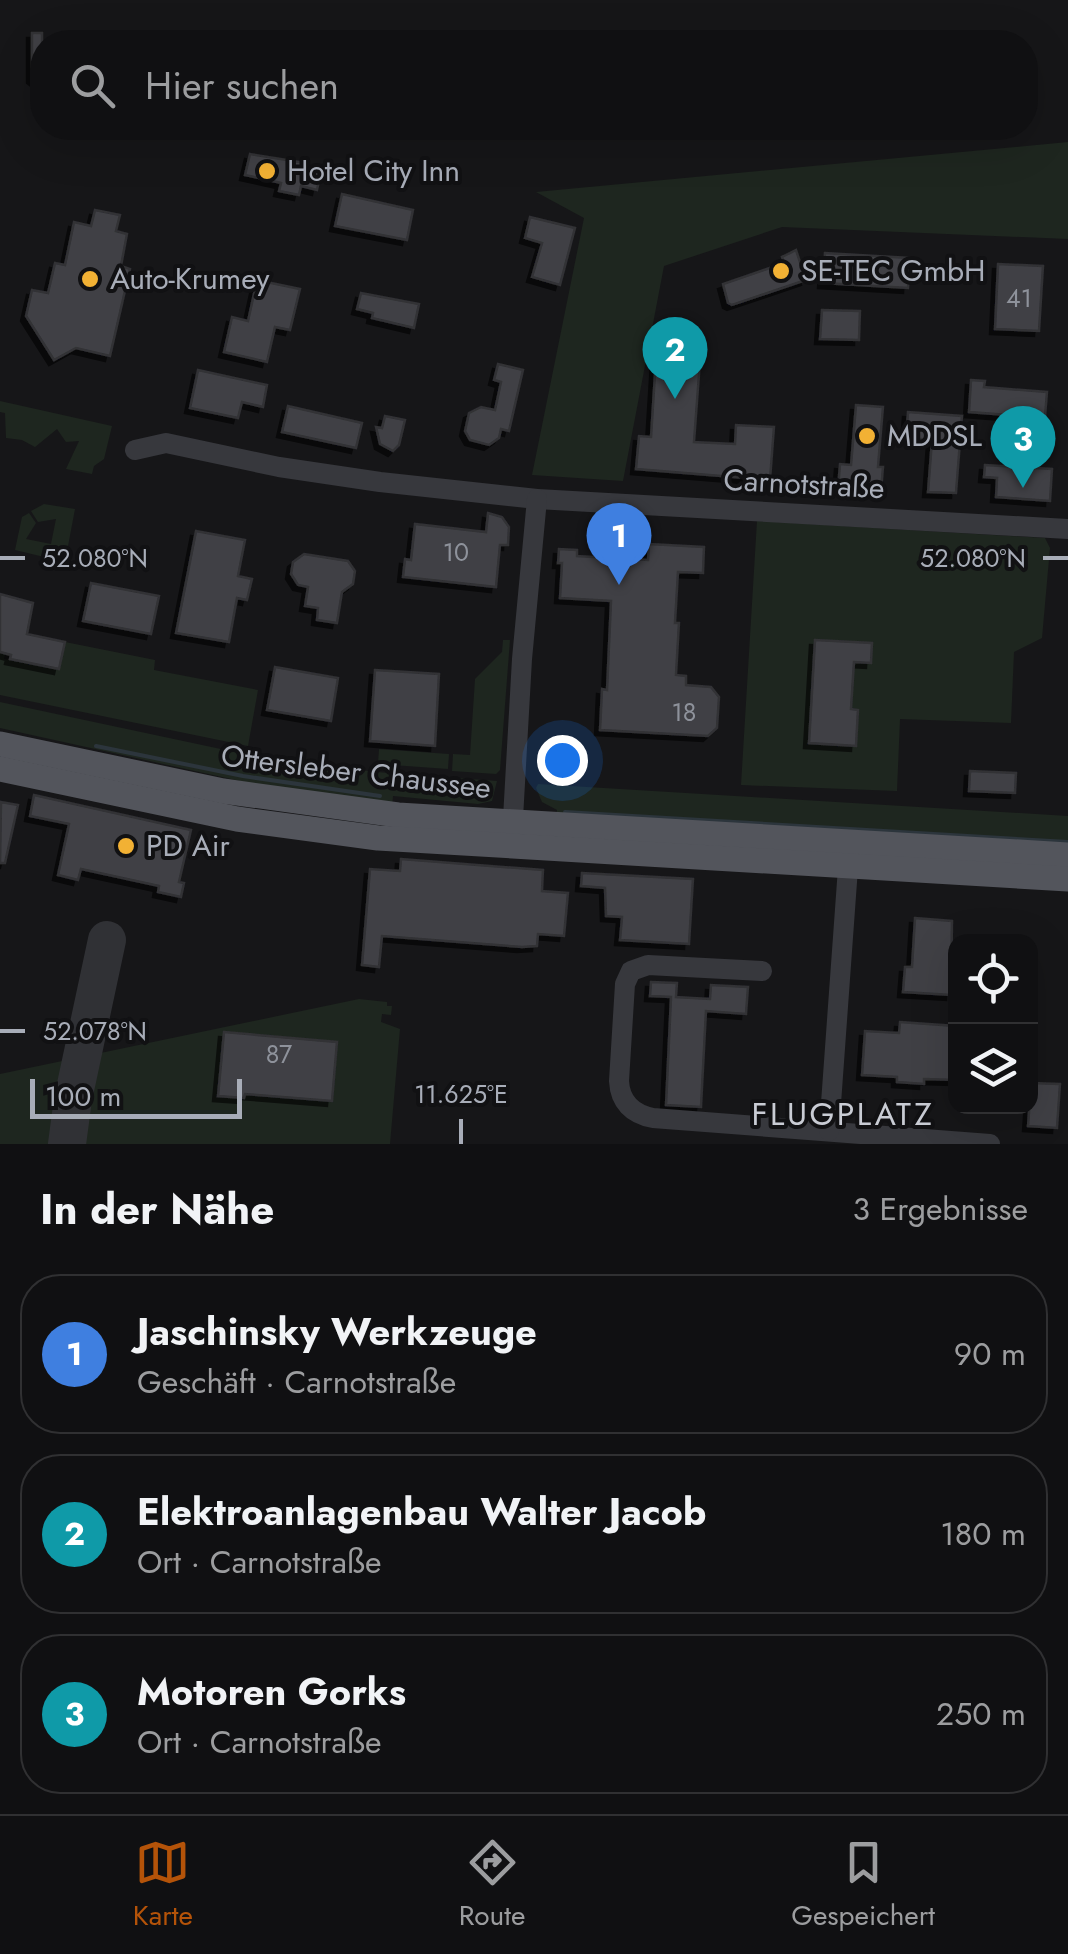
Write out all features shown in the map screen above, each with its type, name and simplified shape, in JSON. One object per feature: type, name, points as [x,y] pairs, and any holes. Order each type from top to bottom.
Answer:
[{"type":"main road","name":"Ottersleber Chaussee","points":[[0,744],[261,798],[398,815],[512,836]]},
{"type":"main road","name":"Ottersleber Chaussee","points":[[0,769],[273,825],[378,838],[512,836],[849,854],[1068,855]]},
{"type":"main road","name":"Ottersleber Chaussee","points":[[849,854],[1068,880]]},
{"type":"street","name":"Carnotstraße","points":[[135,450],[166,443],[279,467],[537,499],[1068,529]]},
{"type":"street","points":[[512,836],[522,658],[537,499]]},
{"type":"street","points":[[830,1131],[849,854]]},
{"type":"street","points":[[762,972],[648,966],[632,970],[625,984],[619,1081],[629,1106],[647,1117],[990,1144]]},
{"type":"shaded area","points":[[1068,142],[1068,239],[782,227],[664,266],[623,481],[532,475],[584,218],[536,192]]},
{"type":"shaded area","points":[[0,401],[112,426],[104,459],[94,466],[92,474],[66,469],[79,441],[66,442],[57,429],[35,447],[6,438],[5,413],[0,412]]},
{"type":"shaded area","points":[[44,504],[75,509],[65,562],[15,550],[22,517],[29,513],[36,523],[26,539],[51,544],[56,519],[38,522],[31,511]]},
{"type":"shaded area","points":[[757,521],[1045,538],[1050,548],[1042,638],[1014,652],[1011,723],[900,719],[897,791],[741,785]]},
{"type":"shaded area","points":[[503,640],[510,640],[500,770],[496,774],[452,771],[453,754],[470,755],[475,679],[502,652]]},
{"type":"shaded area","points":[[65,642],[155,660],[154,670],[258,690],[248,746],[0,695],[0,653],[5,654],[4,659],[59,669]]},
{"type":"shaded area","points":[[0,702],[249,755],[376,772],[497,781],[492,801],[478,804],[393,796],[392,807],[313,797],[0,728]]},
{"type":"shaded area","points":[[379,749],[449,754],[448,769],[378,764]]},
{"type":"shaded area","points":[[538,784],[1068,816],[1068,847],[556,818],[557,810],[542,802]]},
{"type":"shaded area","points":[[359,999],[387,1002],[387,1006],[392,1006],[391,1015],[382,1014],[381,1022],[400,1029],[390,1144],[0,1144],[0,1074]]},
{"type":"building","points":[[250,154],[306,163],[305,168],[321,171],[317,190],[301,186],[299,195],[279,191],[281,183],[245,175]]},
{"type":"building","points":[[342,194],[413,210],[407,240],[335,226]]},
{"type":"building","name":"Auto-Krumey","points":[[95,210],[120,215],[116,231],[127,234],[121,266],[130,269],[110,356],[76,348],[54,360],[26,316],[32,290],[48,293],[55,263],[65,265],[74,222],[91,226]]},
{"type":"building","points":[[530,217],[575,228],[560,285],[532,277],[542,243],[525,238]]},
{"type":"building","name":"SE-TEC GmbH","points":[[796,250],[806,280],[732,305],[728,303],[723,284],[784,263],[782,257]]},
{"type":"building","points":[[825,253],[910,258],[908,288],[823,283]]},
{"type":"building","points":[[998,264],[1043,266],[1039,331],[995,329]]},
{"type":"building","points":[[257,280],[300,289],[290,330],[275,327],[267,362],[224,352],[232,317],[248,321]]},
{"type":"building","points":[[361,293],[419,304],[414,328],[372,318],[373,313],[357,309]]},
{"type":"building","points":[[822,310],[860,311],[859,340],[820,339]]},
{"type":"building","points":[[656,358],[700,361],[694,442],[735,444],[736,425],[774,427],[770,480],[636,469],[639,436],[651,437]]},
{"type":"building","points":[[498,364],[523,370],[509,431],[501,429],[499,438],[489,445],[470,440],[465,431],[469,413],[481,407],[495,410],[501,382],[494,380]]},
{"type":"building","points":[[198,370],[267,385],[263,407],[242,402],[238,418],[190,408]]},
{"type":"building","points":[[971,380],[985,381],[984,387],[1047,392],[1045,417],[1024,416],[1024,422],[1006,421],[1007,415],[969,412]]},
{"type":"building","name":"MDDSL","points":[[856,405],[883,407],[878,467],[883,467],[881,492],[838,489],[840,464],[851,465]]},
{"type":"building","points":[[288,406],[362,423],[356,448],[282,432]]},
{"type":"building","points":[[908,412],[962,416],[956,493],[928,492],[932,440],[906,438]]},
{"type":"building","points":[[385,416],[405,420],[399,445],[393,451],[380,444],[376,427],[382,428]]},
{"type":"building","points":[[985,465],[1052,469],[1050,501],[996,497],[997,478],[984,477]]},
{"type":"building","points":[[488,513],[502,517],[509,527],[508,545],[500,545],[496,587],[403,577],[405,559],[411,560],[415,524],[486,532]]},
{"type":"building","points":[[196,531],[245,540],[238,576],[252,579],[247,600],[237,598],[229,642],[176,633]]},
{"type":"building","points":[[649,544],[704,547],[703,573],[678,572],[676,675],[686,676],[686,685],[711,687],[719,697],[717,728],[708,736],[600,730],[602,689],[607,690],[611,601],[560,598],[559,549],[577,550],[577,556],[648,560]]},
{"type":"building","points":[[304,554],[348,561],[355,571],[353,584],[342,592],[337,623],[317,620],[318,608],[305,606],[308,587],[298,585],[291,574],[293,562]]},
{"type":"building","points":[[91,583],[159,596],[151,634],[83,621]]},
{"type":"building","points":[[0,594],[33,603],[27,634],[65,642],[59,669],[10,659],[11,655],[0,652]]},
{"type":"building","points":[[815,640],[872,643],[871,663],[854,662],[851,709],[858,710],[856,746],[809,743]]},
{"type":"building","points":[[275,667],[338,678],[331,721],[267,710]]},
{"type":"building","points":[[375,670],[439,674],[435,746],[370,741]]},
{"type":"building","points":[[970,771],[1016,773],[1015,793],[969,791]]},
{"type":"building","name":"PD Air","points":[[34,795],[191,830],[179,882],[184,883],[181,897],[158,892],[159,886],[81,869],[78,880],[58,875],[69,824],[30,816]]},
{"type":"building","points":[[1,802],[18,805],[5,863],[0,863]]},
{"type":"building","points":[[401,859],[543,870],[542,891],[568,893],[564,936],[538,934],[537,946],[522,947],[382,936],[379,967],[362,965],[370,869],[400,871]]},
{"type":"building","points":[[582,873],[693,879],[689,944],[620,940],[622,917],[606,916],[605,888],[581,886]]},
{"type":"building","points":[[915,918],[952,921],[952,934],[948,934],[948,995],[903,992],[905,967],[912,967]]},
{"type":"building","points":[[651,982],[677,983],[676,997],[710,999],[711,985],[748,987],[746,1014],[706,1011],[701,1107],[666,1105],[671,997],[650,996]]},
{"type":"building","points":[[900,1022],[948,1025],[948,1080],[924,1079],[924,1084],[897,1082],[897,1077],[862,1075],[865,1031],[899,1033]]},
{"type":"building","points":[[224,1032],[337,1042],[332,1101],[245,1094],[244,1098],[218,1096]]},
{"type":"building","points":[[1038,1083],[1060,1084],[1057,1128],[1028,1126],[1029,1114],[1038,1114]]},
{"type":"waterway","points":[[96,746],[243,776],[380,796]]},
{"type":"waterway","points":[[565,812],[1068,842]]},
{"type":"taxiway","points":[[67,1144],[107,940]]},
{"type":"place","name":"Hotel City Inn","points":[[267,171]]},
{"type":"place","name":"SE-TEC GmbH","points":[[781,271]]},
{"type":"place","name":"Auto-Krumey","points":[[90,279]]},
{"type":"place","name":"Elektroanlagenbau Walter Jacob","points":[[675,399]]},
{"type":"place","name":"MDDSL","points":[[867,436]]},
{"type":"place","name":"Motoren Gorks","points":[[1023,488]]},
{"type":"place","name":"Jaschinsky Werkzeuge","points":[[619,585]]},
{"type":"place","name":"PD Air","points":[[126,846]]},
{"type":"district","name":"FLUGPLATZ","points":[[843,1114]]}]
